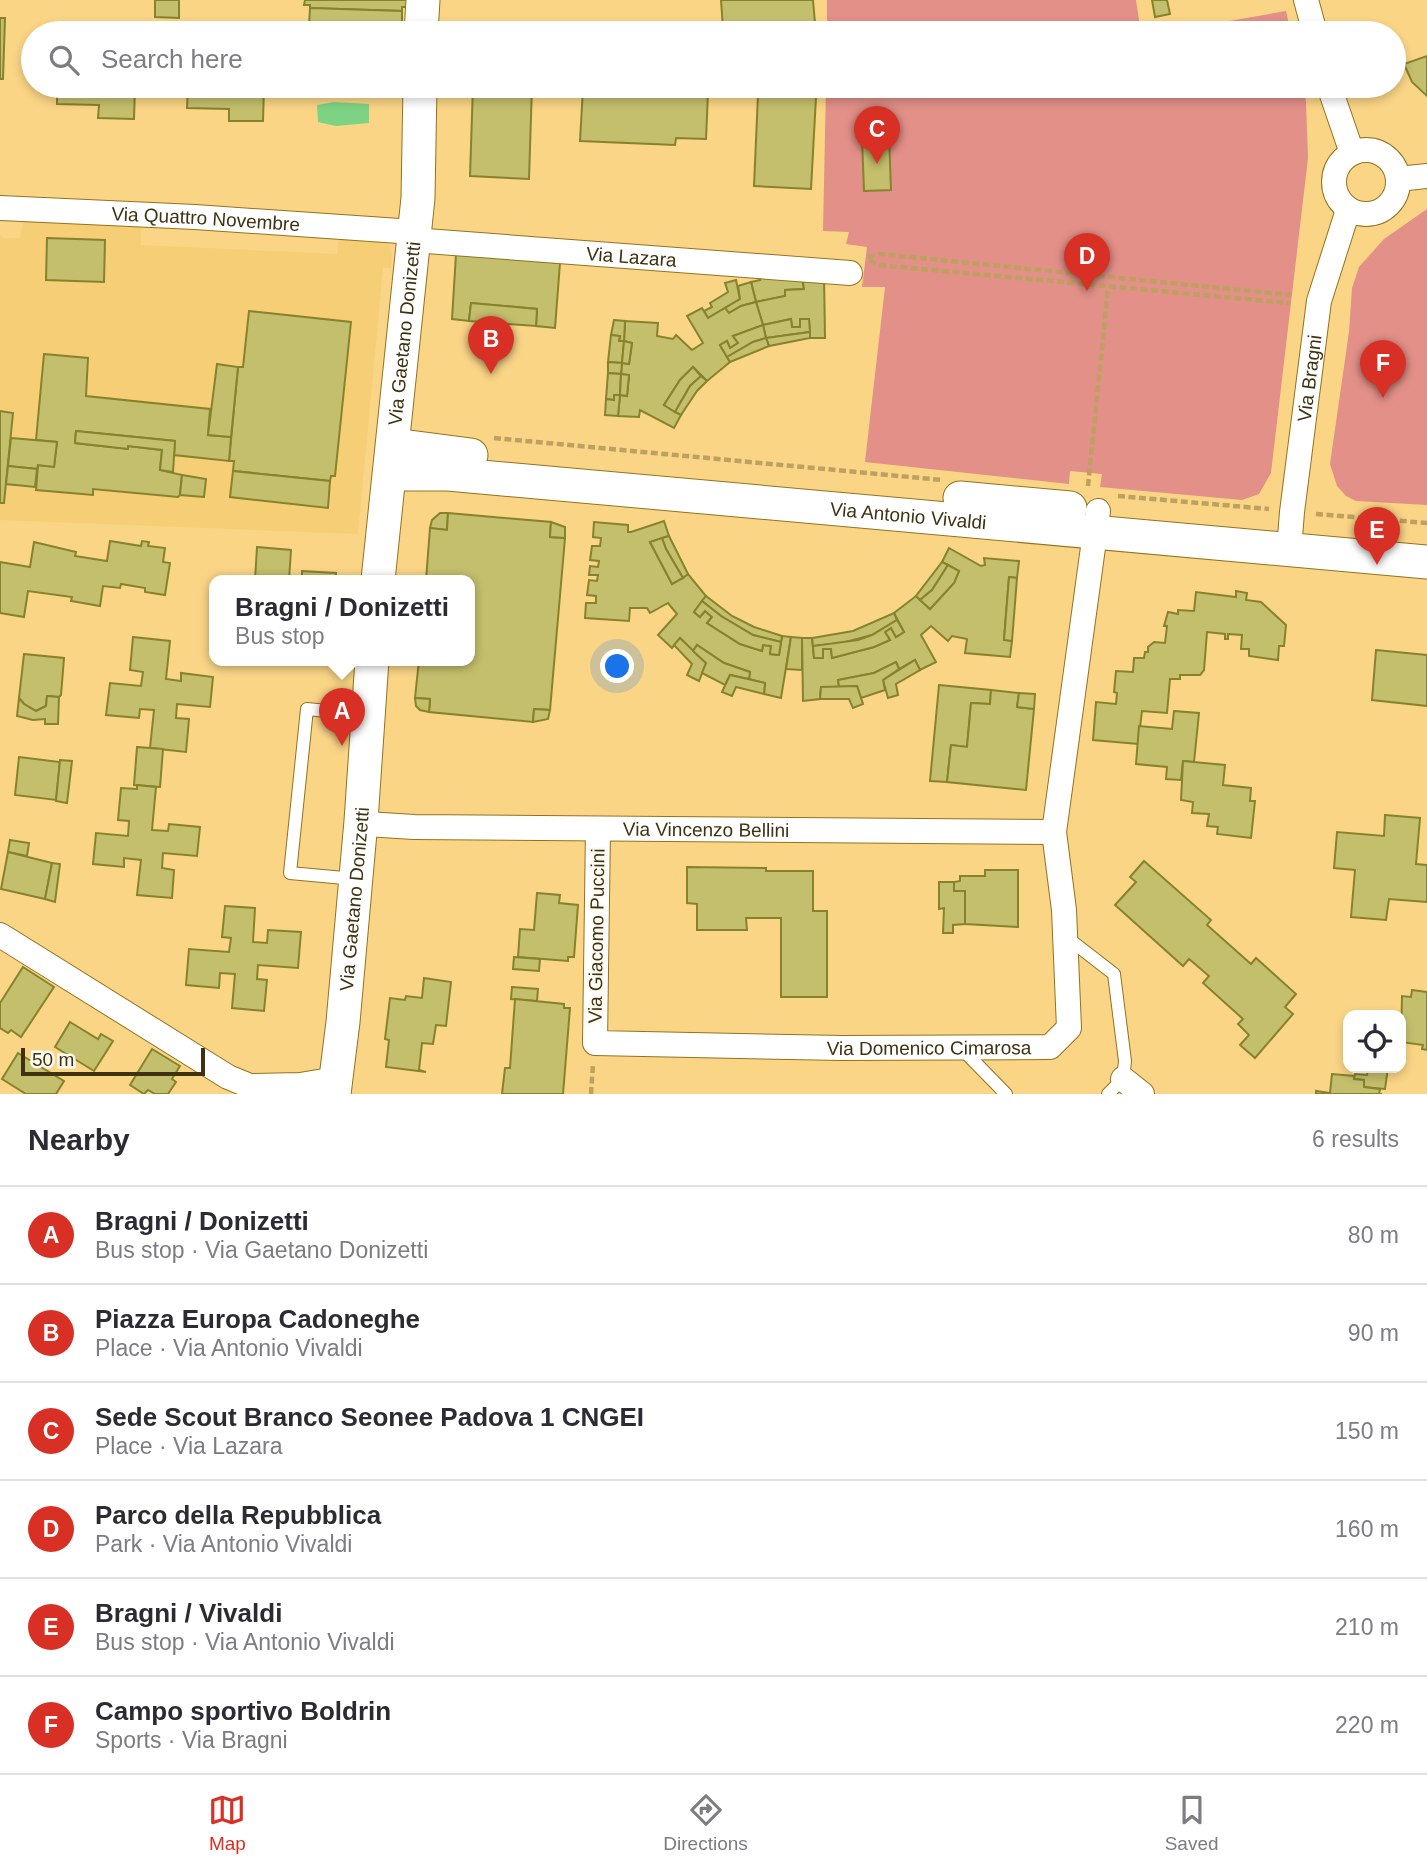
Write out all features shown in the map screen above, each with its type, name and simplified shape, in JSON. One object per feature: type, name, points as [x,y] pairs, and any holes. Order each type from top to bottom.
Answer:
[{"type":"street","points":[[422,21],[423,0]]},
{"type":"street","points":[[1306,0],[1312,21]]},
{"type":"street","name":"Via Gaetano Donizetti","points":[[378,575],[418,198],[420,98]]},
{"type":"street","points":[[1333,98],[1352,153]]},
{"type":"street","points":[[1367,150],[1382,154],[1393,164],[1398,178],[1395,197],[1383,211],[1365,215],[1348,210],[1337,197],[1334,180],[1339,164],[1352,153],[1367,150]]},
{"type":"street","points":[[1398,178],[1427,176]]},
{"type":"street","name":"Via Quattro Novembre","points":[[0,208],[195,217],[414,236]]},
{"type":"street","name":"Via Bragni","points":[[1290,539],[1319,300],[1348,210]]},
{"type":"street","name":"Via Lazara","points":[[414,236],[850,273]]},
{"type":"street","name":"Via Antonio Vivaldi","points":[[392,459],[415,449],[605,468],[1099,508],[1427,562]]},
{"type":"street","name":"Via Domenico Cimarosa","points":[[595,1043],[828,1048],[1050,1047],[1069,1028],[1065,936],[1054,832],[1099,508]]},
{"type":"street","name":"Via Antonio Vivaldi","points":[[1290,539],[1427,541]]},
{"type":"street","name":"Via Gaetano Donizetti","points":[[335,1087],[361,821],[372,666]]},
{"type":"street","name":"Via Vincenzo Bellini","points":[[361,821],[366,824],[414,827],[1054,832]]},
{"type":"street","name":"Via Giacomo Puccini","points":[[595,1043],[598,829]]},
{"type":"street","points":[[0,934],[228,1077],[256,1090],[300,1085],[335,1087]]},
{"type":"lane","points":[[355,880],[290,873],[307,709],[368,715]]},
{"type":"lane","points":[[1065,936],[1114,974],[1125,1061],[1124,1089]]},
{"type":"lane","points":[[961,1048],[1006,1094]]},
{"type":"path","points":[[1289,303],[879,265],[866,258],[879,254],[1290,296]]},
{"type":"path","points":[[1108,288],[1099,508],[1259,508]]},
{"type":"path","points":[[492,438],[948,480]]},
{"type":"path","points":[[1331,516],[1427,523]]},
{"type":"shaded area","points":[[827,0],[1136,0],[1139,21],[827,21]]},
{"type":"shaded area","points":[[1286,11],[1288,21],[1229,21]]},
{"type":"shaded area","points":[[826,98],[1305,98],[1308,158],[1271,473],[1259,494],[1242,500],[1100,487],[1102,474],[1070,471],[1069,484],[865,462],[885,287],[862,287],[867,247],[846,244],[849,232],[823,231]]},
{"type":"shaded area","points":[[334,102],[369,104],[369,123],[336,126],[318,122],[317,105]]},
{"type":"shaded area","points":[[1427,209],[1427,505],[1356,501],[1346,496],[1337,486],[1330,464],[1349,332],[1352,288],[1359,267],[1384,239]]},
{"type":"shaded area","points":[[23,220],[141,223],[141,245],[337,254],[339,235],[384,240],[392,254],[391,268],[383,268],[358,534],[0,520],[0,235],[3,238],[20,238]]},
{"type":"building","points":[[155,0],[179,0],[179,18],[155,17]]},
{"type":"building","points":[[305,0],[407,0],[407,7],[402,7],[402,11],[310,8],[310,5],[304,5]]},
{"type":"building","points":[[721,0],[813,0],[815,21],[722,21]]},
{"type":"building","points":[[1152,0],[1167,0],[1170,14],[1155,17]]},
{"type":"building","points":[[310,8],[402,11],[402,21],[309,21]]},
{"type":"building","points":[[0,18],[5,18],[3,79],[0,79]]},
{"type":"building","points":[[1427,56],[1427,96],[1412,82],[1406,63]]},
{"type":"building","points":[[57,98],[135,98],[134,119],[98,118],[99,105],[57,104]]},
{"type":"building","points":[[187,98],[264,98],[263,121],[229,121],[229,109],[187,108]]},
{"type":"building","points":[[473,98],[532,98],[529,179],[470,176]]},
{"type":"building","points":[[582,98],[708,98],[706,139],[676,138],[675,145],[580,141]]},
{"type":"building","points":[[758,98],[816,98],[811,189],[754,186]]},
{"type":"building","points":[[889,136],[891,190],[864,191],[862,138]]},
{"type":"building","points":[[47,238],[105,240],[104,282],[46,280]]},
{"type":"building","points":[[456,254],[560,263],[555,328],[536,326],[537,309],[471,303],[469,321],[452,319]]},
{"type":"building","points":[[758,272],[802,276],[804,289],[785,290],[785,296],[756,302],[751,282],[760,280]]},
{"type":"building","points":[[824,275],[825,338],[810,338],[809,319],[800,319],[800,327],[792,327],[791,319],[763,325],[756,302],[785,296],[785,290],[804,289],[802,276]]},
{"type":"building","points":[[736,280],[740,299],[708,318],[704,311],[712,307],[710,303],[728,292],[725,283]]},
{"type":"building","points":[[751,282],[756,302],[729,313],[725,308],[740,299],[738,286]]},
{"type":"building","points":[[756,302],[763,325],[733,336],[738,343],[730,348],[727,341],[720,345],[730,362],[707,381],[693,367],[680,380],[664,405],[681,415],[674,428],[640,410],[639,417],[618,416],[620,395],[627,396],[629,375],[621,374],[622,363],[629,364],[632,343],[624,341],[625,321],[658,323],[657,336],[673,339],[676,335],[692,350],[703,343],[687,316],[702,308],[708,318],[725,308],[729,313]]},
{"type":"building","points":[[471,303],[537,309],[536,326],[469,321]]},
{"type":"building","points":[[249,311],[351,322],[335,476],[331,476],[330,481],[233,471],[234,461],[229,461],[238,367],[243,367]]},
{"type":"building","points":[[791,319],[792,327],[800,327],[800,319],[809,319],[810,332],[766,338],[763,325]]},
{"type":"building","points":[[614,320],[625,321],[624,341],[619,341],[620,336],[611,335]]},
{"type":"building","points":[[763,325],[766,338],[727,357],[720,345],[727,341],[730,348],[738,343],[733,336]]},
{"type":"building","points":[[810,332],[810,338],[769,346],[766,338]]},
{"type":"building","points":[[611,335],[620,336],[619,341],[624,341],[622,363],[608,362]]},
{"type":"building","points":[[766,338],[769,346],[730,362],[727,357],[753,342]]},
{"type":"building","points":[[624,341],[632,343],[629,364],[622,363]]},
{"type":"building","points":[[44,354],[88,358],[86,396],[210,409],[208,435],[231,437],[229,461],[174,455],[175,441],[76,431],[75,443],[162,450],[160,470],[182,475],[180,495],[178,497],[93,489],[93,495],[36,490],[38,465],[54,467],[57,442],[36,440]]},
{"type":"building","points":[[608,362],[622,363],[621,374],[608,373]]},
{"type":"building","points":[[217,364],[238,367],[231,437],[208,435]]},
{"type":"building","points":[[693,367],[701,376],[690,386],[675,412],[664,405],[680,380]]},
{"type":"building","points":[[608,373],[621,374],[620,395],[614,395],[614,400],[606,399]]},
{"type":"building","points":[[621,374],[629,375],[627,396],[620,395]]},
{"type":"building","points":[[701,376],[707,381],[681,415],[675,412],[690,386]]},
{"type":"building","points":[[614,395],[620,395],[618,416],[605,415],[606,399],[614,400]]},
{"type":"building","points":[[0,411],[13,413],[4,503],[0,503]]},
{"type":"building","points":[[76,431],[175,441],[173,472],[160,470],[162,450],[75,443]]},
{"type":"building","points":[[11,438],[57,442],[54,467],[38,465],[37,469],[8,466]]},
{"type":"building","points":[[8,466],[37,469],[35,487],[6,484]]},
{"type":"building","points":[[233,471],[330,481],[328,508],[230,497]]},
{"type":"building","points":[[182,475],[206,479],[204,497],[180,495]]},
{"type":"building","points":[[440,513],[448,513],[447,530],[430,528],[432,520]]},
{"type":"building","points":[[448,513],[551,522],[550,537],[565,538],[550,710],[534,709],[533,722],[429,712],[430,699],[415,698],[418,666],[475,666],[475,575],[426,575],[430,528],[447,530]]},
{"type":"building","points":[[664,521],[669,536],[650,542],[672,584],[688,574],[706,596],[694,612],[700,617],[705,611],[712,617],[707,623],[740,644],[762,651],[763,645],[771,646],[770,654],[779,655],[782,636],[791,637],[781,698],[764,694],[765,683],[749,679],[750,672],[724,663],[697,645],[693,651],[680,638],[672,648],[658,635],[677,614],[668,603],[650,613],[647,608],[630,608],[629,621],[585,618],[586,603],[596,603],[596,596],[587,595],[589,580],[597,581],[598,575],[589,575],[590,566],[598,567],[599,561],[590,560],[592,546],[600,546],[601,538],[593,537],[594,522],[628,525],[628,532],[631,532]]},
{"type":"building","points":[[551,522],[565,527],[565,538],[550,537]]},
{"type":"building","points":[[669,536],[688,574],[683,578],[662,538]]},
{"type":"building","points":[[662,538],[683,578],[672,584],[650,542]]},
{"type":"building","points":[[110,541],[141,546],[142,541],[149,542],[148,546],[165,548],[163,562],[170,563],[165,595],[121,584],[120,588],[103,586],[100,606],[71,601],[72,597],[28,591],[24,617],[0,613],[0,562],[30,567],[34,542],[76,552],[75,556],[107,561]]},
{"type":"building","points":[[257,547],[291,550],[289,575],[255,575]]},
{"type":"building","points":[[949,548],[981,566],[985,565],[984,558],[1019,561],[1017,578],[1009,577],[1004,640],[1012,641],[1010,657],[965,653],[967,639],[952,636],[948,641],[931,626],[921,635],[936,662],[920,670],[915,660],[899,669],[896,662],[874,673],[838,680],[839,687],[821,687],[820,699],[803,701],[802,638],[812,638],[814,658],[823,658],[823,649],[831,649],[832,658],[890,640],[885,632],[891,628],[896,637],[904,632],[894,613],[916,596],[930,609],[954,583],[959,571],[942,562]]},
{"type":"building","points":[[942,562],[948,565],[932,590],[920,600],[916,596]]},
{"type":"building","points":[[948,565],[959,571],[954,583],[930,609],[920,600],[932,590]]},
{"type":"building","points":[[302,571],[336,573],[336,575],[302,575]]},
{"type":"building","points":[[1009,577],[1017,578],[1012,641],[1004,640]]},
{"type":"building","points":[[1236,591],[1247,593],[1246,600],[1261,602],[1286,625],[1284,646],[1279,646],[1278,660],[1249,656],[1249,649],[1241,649],[1242,635],[1228,634],[1228,639],[1225,639],[1225,634],[1207,632],[1204,670],[1200,675],[1180,675],[1180,679],[1170,679],[1167,713],[1142,711],[1138,744],[1093,740],[1096,702],[1116,704],[1116,671],[1133,672],[1134,658],[1144,658],[1148,647],[1154,642],[1165,643],[1167,626],[1164,626],[1168,612],[1178,614],[1178,610],[1194,611],[1196,592],[1236,597]]},
{"type":"building","points":[[706,596],[732,616],[782,636],[781,642],[753,635],[721,616],[702,601]]},
{"type":"building","points":[[702,601],[753,635],[781,642],[779,655],[770,654],[771,646],[763,645],[762,651],[740,644],[707,623],[712,617],[705,611],[700,617],[694,612]]},
{"type":"building","points":[[894,613],[897,620],[872,635],[842,643],[813,646],[812,638],[853,631]]},
{"type":"building","points":[[897,620],[904,632],[896,637],[891,628],[885,632],[890,640],[832,658],[831,649],[823,649],[823,658],[814,658],[813,646],[858,640]]},
{"type":"building","points":[[133,637],[170,641],[166,679],[181,681],[181,673],[213,677],[210,707],[177,704],[176,718],[189,719],[186,752],[150,748],[154,710],[140,709],[139,718],[106,715],[110,683],[141,686],[143,672],[130,670]]},
{"type":"building","points":[[791,637],[802,638],[802,670],[786,669]]},
{"type":"building","points":[[680,638],[706,663],[699,681],[687,675],[692,664],[674,645]]},
{"type":"building","points":[[697,645],[724,663],[750,672],[749,679],[730,675],[725,685],[702,673],[706,663],[693,651]]},
{"type":"building","points":[[1376,650],[1427,655],[1427,706],[1372,700]]},
{"type":"building","points":[[24,654],[64,658],[61,695],[47,696],[46,706],[36,711],[19,698]]},
{"type":"building","points":[[915,660],[920,670],[896,684],[898,695],[888,698],[883,680]]},
{"type":"building","points":[[896,662],[899,669],[883,680],[885,690],[861,698],[857,686],[839,687],[838,680],[874,673]]},
{"type":"building","points":[[730,675],[765,683],[764,694],[736,687],[732,696],[722,692]]},
{"type":"building","points":[[939,685],[991,690],[990,704],[971,703],[967,747],[951,745],[947,782],[930,781]]},
{"type":"building","points":[[857,686],[863,704],[853,708],[849,699],[820,699],[821,687]]},
{"type":"building","points":[[991,690],[1019,693],[1017,707],[1034,709],[1026,790],[947,782],[951,745],[967,747],[971,703],[990,704]]},
{"type":"building","points":[[1019,693],[1035,694],[1034,709],[1017,707]]},
{"type":"building","points":[[47,696],[59,697],[58,724],[45,724],[45,719],[33,720],[17,716],[19,698],[36,711],[46,706]]},
{"type":"building","points":[[415,698],[430,699],[429,712],[416,706]]},
{"type":"building","points":[[534,709],[550,710],[548,719],[533,722]]},
{"type":"building","points":[[1174,711],[1199,713],[1194,762],[1183,761],[1181,780],[1166,779],[1167,767],[1136,764],[1139,726],[1172,729]]},
{"type":"building","points":[[137,747],[163,749],[160,787],[134,785]]},
{"type":"building","points":[[19,757],[60,762],[56,800],[15,795]]},
{"type":"building","points":[[60,760],[72,761],[67,803],[56,801]]},
{"type":"building","points":[[1183,761],[1225,765],[1223,785],[1251,788],[1250,801],[1255,801],[1251,838],[1217,834],[1218,827],[1207,826],[1209,814],[1192,813],[1193,802],[1181,800]]},
{"type":"building","points":[[137,785],[156,787],[152,830],[168,831],[169,824],[200,827],[197,856],[163,853],[162,868],[174,870],[172,898],[137,895],[141,860],[124,858],[124,867],[93,864],[96,833],[128,836],[129,821],[118,820],[121,788],[137,789]]},
{"type":"building","points":[[1385,815],[1420,818],[1416,864],[1427,865],[1427,902],[1389,899],[1386,920],[1351,917],[1355,870],[1334,868],[1337,832],[1384,836]]},
{"type":"building","points":[[10,840],[29,843],[27,856],[8,852]]},
{"type":"building","points":[[8,852],[52,863],[45,899],[1,889]]},
{"type":"building","points":[[1144,861],[1211,920],[1207,925],[1251,964],[1256,958],[1296,994],[1285,1007],[1293,1014],[1255,1058],[1240,1045],[1249,1035],[1238,1024],[1243,1019],[1203,983],[1209,976],[1189,959],[1183,966],[1115,905],[1136,882],[1130,877]]},
{"type":"building","points":[[52,863],[60,864],[55,902],[45,899]]},
{"type":"building","points":[[687,867],[813,871],[813,911],[827,911],[827,997],[781,997],[781,918],[746,918],[747,930],[697,930],[697,904],[687,903]]},
{"type":"building","points":[[985,870],[1018,870],[1018,927],[965,924],[965,891],[954,891],[954,882],[960,881],[960,876],[985,876]]},
{"type":"building","points":[[939,882],[954,882],[954,891],[965,891],[965,924],[953,925],[953,933],[943,933],[944,908],[939,909]]},
{"type":"building","points":[[537,893],[560,895],[559,903],[578,905],[574,957],[568,957],[568,961],[518,957],[520,929],[534,930]]},
{"type":"building","points":[[225,906],[255,908],[253,942],[267,943],[268,930],[301,932],[298,968],[258,965],[257,979],[267,980],[264,1011],[232,1008],[235,974],[220,973],[219,988],[186,985],[189,949],[229,952],[231,938],[222,937]]},
{"type":"building","points":[[514,957],[540,959],[539,971],[513,969]]},
{"type":"building","points":[[23,967],[54,987],[21,1037],[11,1030],[8,1033],[0,1028],[0,1003]]},
{"type":"building","points":[[424,978],[451,982],[446,1026],[436,1025],[433,1044],[422,1043],[419,1070],[426,1072],[386,1067],[389,1040],[385,1039],[390,998],[422,998]]},
{"type":"building","points":[[512,987],[538,989],[537,1001],[511,999]]},
{"type":"building","points":[[1412,990],[1427,992],[1427,1050],[1422,1049],[1423,1045],[1406,1043],[1406,1010],[1402,1010],[1402,996],[1411,997]]},
{"type":"building","points":[[515,999],[564,1004],[564,1008],[570,1008],[563,1094],[502,1094],[505,1068],[510,1068]]},
{"type":"building","points":[[70,1022],[98,1039],[101,1034],[113,1041],[94,1071],[55,1047]]},
{"type":"building","points":[[152,1049],[180,1066],[172,1079],[176,1082],[168,1094],[155,1094],[148,1090],[144,1094],[130,1085]]},
{"type":"building","points":[[18,1053],[64,1081],[56,1094],[26,1094],[2,1079]]},
{"type":"building","points":[[1387,1073],[1385,1089],[1364,1087],[1364,1080],[1354,1079],[1355,1074]]},
{"type":"building","points":[[1332,1074],[1364,1080],[1364,1087],[1380,1089],[1379,1094],[1316,1094],[1316,1091],[1330,1093]]},
{"type":"place","name":"Sede Scout Branco Seonee Padova 1 CNGEI","points":[[877,164]]},
{"type":"place","name":"Parco della Repubblica","points":[[1087,291]]},
{"type":"place","name":"Piazza Europa Cadoneghe","points":[[491,374]]},
{"type":"place","name":"Campo sportivo Boldrin","points":[[1383,398]]},
{"type":"place","name":"Bragni / Vivaldi","points":[[1377,565]]},
{"type":"place","name":"Bragni / Donizetti","points":[[342,746]]}]
